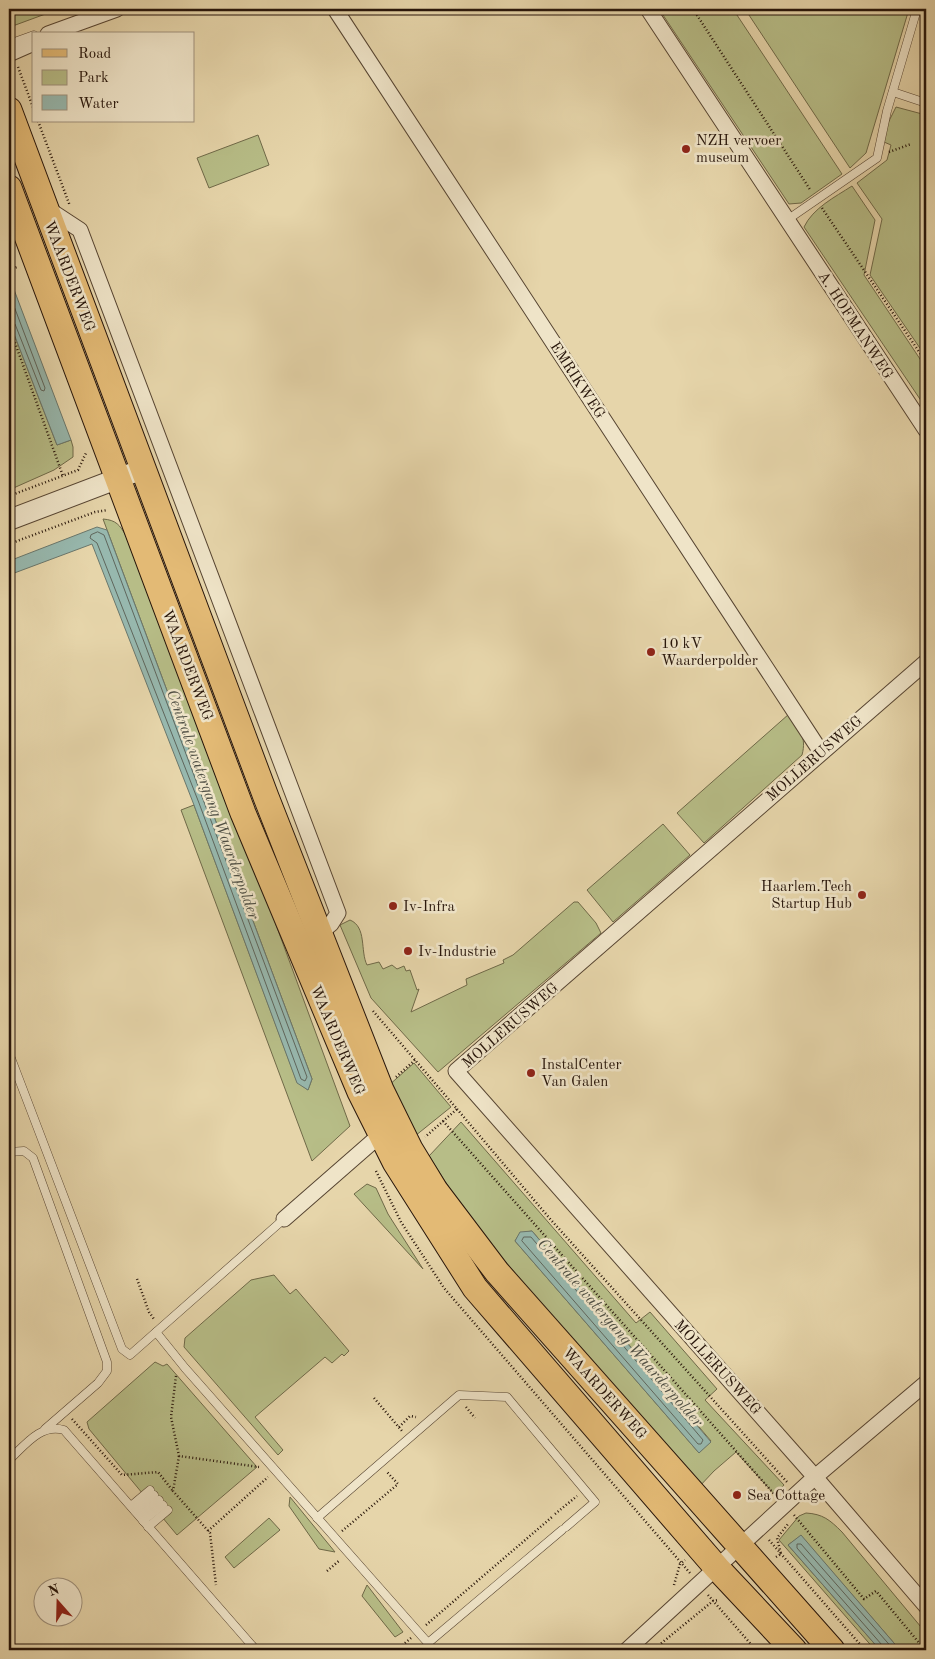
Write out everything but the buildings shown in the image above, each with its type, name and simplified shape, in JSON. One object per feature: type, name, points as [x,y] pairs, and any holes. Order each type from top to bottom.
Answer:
[{"type":"main road","name":"WAARDERWEG","points":[[9,110],[143,469],[320,933],[388,1128],[395,1162],[475,1288],[716,1568],[790,1647]]},
{"type":"main road","name":"WAARDERWEG","points":[[9,188],[243,813],[360,1092],[497,1272],[832,1650]]},
{"type":"street","points":[[54,32],[117,9]]},
{"type":"street","name":"EMRIKWEG","points":[[335,9],[821,752]]},
{"type":"street","name":"A. HOFMANWEG","points":[[648,9],[926,430]]},
{"type":"street","points":[[10,50],[32,44]]},
{"type":"street","name":"WAARDERWEG","points":[[44,206],[80,230],[87,248],[338,913],[331,924],[320,933]]},
{"type":"street","points":[[9,520],[143,469]]},
{"type":"street","name":"MOLLERUSWEG","points":[[816,1477],[456,1072],[926,662]]},
{"type":"street","points":[[284,1219],[388,1128]]},
{"type":"street","points":[[627,1650],[816,1477],[926,1383]]},
{"type":"street","points":[[816,1477],[926,1606]]},
{"type":"lane","points":[[787,220],[877,158],[892,92],[917,9]]},
{"type":"lane","points":[[10,50],[32,36]]},
{"type":"lane","points":[[892,92],[926,103]]},
{"type":"lane","points":[[9,1053],[122,1349],[130,1355],[284,1219]]},
{"type":"lane","points":[[9,1152],[24,1151],[33,1158],[107,1362],[107,1371],[98,1383],[9,1460]]},
{"type":"lane","points":[[156,1332],[185,1368],[276,1470],[317,1518],[428,1643],[595,1502],[507,1397],[459,1395],[317,1518]]},
{"type":"lane","points":[[43,1430],[54,1427],[64,1430],[71,1436],[256,1650]]},
{"type":"lane","points":[[139,1516],[159,1500]]},
{"type":"lane","points":[[139,1516],[159,1500]]},
{"type":"lane","points":[[139,1516],[159,1500]]},
{"type":"path","points":[[693,9],[816,200],[926,362]]},
{"type":"path","points":[[10,50],[32,105]]},
{"type":"path","points":[[877,158],[898,147],[912,144]]},
{"type":"path","points":[[9,270],[17,267]]},
{"type":"path","points":[[9,326],[63,476]]},
{"type":"path","points":[[9,496],[78,470],[86,452],[105,446]]},
{"type":"path","points":[[9,544],[95,512],[128,506]]},
{"type":"path","points":[[457,1108],[551,1220],[789,1485]]},
{"type":"path","points":[[443,1121],[776,1496]]},
{"type":"path","points":[[173,1491],[179,1456],[171,1417],[176,1376],[185,1368]]},
{"type":"path","points":[[374,1398],[409,1438]]},
{"type":"path","points":[[461,1400],[475,1418]]},
{"type":"path","points":[[66,1411],[122,1475],[158,1472],[208,1531],[216,1586]]},
{"type":"path","points":[[399,1427],[410,1416],[424,1417]]},
{"type":"path","points":[[179,1456],[276,1470]]},
{"type":"path","points":[[341,1532],[398,1484],[384,1468]]},
{"type":"path","points":[[208,1531],[276,1470]]},
{"type":"path","points":[[555,1514],[578,1494]]},
{"type":"path","points":[[794,1515],[864,1599],[876,1591],[925,1650]]},
{"type":"path","points":[[396,1650],[552,1517]]},
{"type":"path","points":[[759,1529],[865,1650]]},
{"type":"path","points":[[653,1650],[713,1601]]},
{"type":"path","points":[[921,1645],[926,1641]]},
{"type":"green space","points":[[9,9],[15,10],[59,9],[10,27]]},
{"type":"green space","points":[[659,9],[733,9],[842,174],[801,203],[789,204]]},
{"type":"green space","points":[[745,9],[909,9],[866,153],[850,168]]},
{"type":"green space","points":[[896,107],[926,115],[926,357],[870,275],[882,219],[857,183],[887,160],[891,145],[884,142],[886,127]]},
{"type":"green space","points":[[258,135],[269,165],[209,188],[197,158]]},
{"type":"green space","points":[[852,186],[875,220],[864,275],[926,368],[926,408],[804,227],[813,214]]},
{"type":"green space","points":[[9,321],[57,445],[71,440],[73,457],[54,470],[9,490]]},
{"type":"green space","points":[[103,519],[117,524],[126,536],[268,903],[350,1126],[312,1161],[181,810],[194,805],[297,1082],[308,1090],[312,1079]]},
{"type":"green space","points":[[789,714],[799,728],[803,738],[802,755],[704,843],[677,813]]},
{"type":"green space","points":[[663,824],[690,855],[613,922],[587,890]]},
{"type":"green space","points":[[574,902],[578,902],[596,923],[601,933],[438,1072],[371,998],[340,925],[350,920],[359,928],[367,965],[379,962],[383,969],[392,965],[397,969],[404,966],[406,971],[410,970],[417,990],[419,989],[411,1012],[467,985],[466,979],[504,963],[503,960],[513,955]]},
{"type":"green space","points":[[414,1063],[451,1107],[415,1136],[388,1086]]},
{"type":"green space","points":[[461,1122],[636,1323],[650,1312],[717,1389],[705,1400],[784,1485],[775,1495],[736,1452],[698,1488],[469,1219],[429,1156]],"holes":[[[532,1231],[711,1441],[699,1453],[515,1241],[520,1233]]]},
{"type":"green space","points":[[367,1184],[376,1188],[388,1214],[423,1269],[354,1194]]},
{"type":"green space","points":[[274,1275],[290,1294],[296,1289],[349,1351],[344,1356],[342,1354],[332,1363],[325,1357],[255,1417],[283,1450],[278,1455],[184,1347],[185,1338],[251,1280]]},
{"type":"green space","points":[[155,1362],[163,1366],[167,1364],[257,1467],[177,1535],[89,1429],[87,1422]]},
{"type":"green space","points":[[290,1497],[335,1552],[319,1549],[289,1506]]},
{"type":"green space","points":[[806,1513],[826,1518],[842,1532],[926,1633],[926,1650],[900,1650],[801,1536],[788,1545],[880,1650],[875,1650],[779,1540],[799,1516]]},
{"type":"green space","points":[[269,1518],[280,1530],[234,1568],[225,1557]]},
{"type":"green space","points":[[367,1585],[403,1632],[395,1637],[362,1596]]},
{"type":"water","points":[[13,287],[71,440],[57,445],[9,321],[9,289]]},
{"type":"water","points":[[97,527],[107,530],[312,1079],[308,1090],[297,1083],[194,805],[92,544],[9,575],[9,561]]},
{"type":"water","points":[[532,1231],[711,1442],[699,1453],[515,1241],[520,1232]]},
{"type":"water","points":[[801,1535],[900,1650],[880,1650],[788,1545]]},
{"type":"place","name":"NZH vervoer museum","points":[[686,149]]},
{"type":"place","name":"10 kV Waarderpolder","points":[[651,652]]},
{"type":"place","name":"Haarlem.Tech Startup Hub","points":[[862,895]]},
{"type":"place","name":"Iv-Infra","points":[[393,906]]},
{"type":"place","name":"Iv-Industrie","points":[[408,951]]},
{"type":"place","name":"InstalCenter Van Galen","points":[[531,1073]]},
{"type":"place","name":"Sea Cottage","points":[[737,1495]]},
{"type":"water label","name":"Centrale watergang Waarderpolder","points":[[214,804]]},
{"type":"water label","name":"Centrale watergang Waarderpolder","points":[[621,1332]]}]
